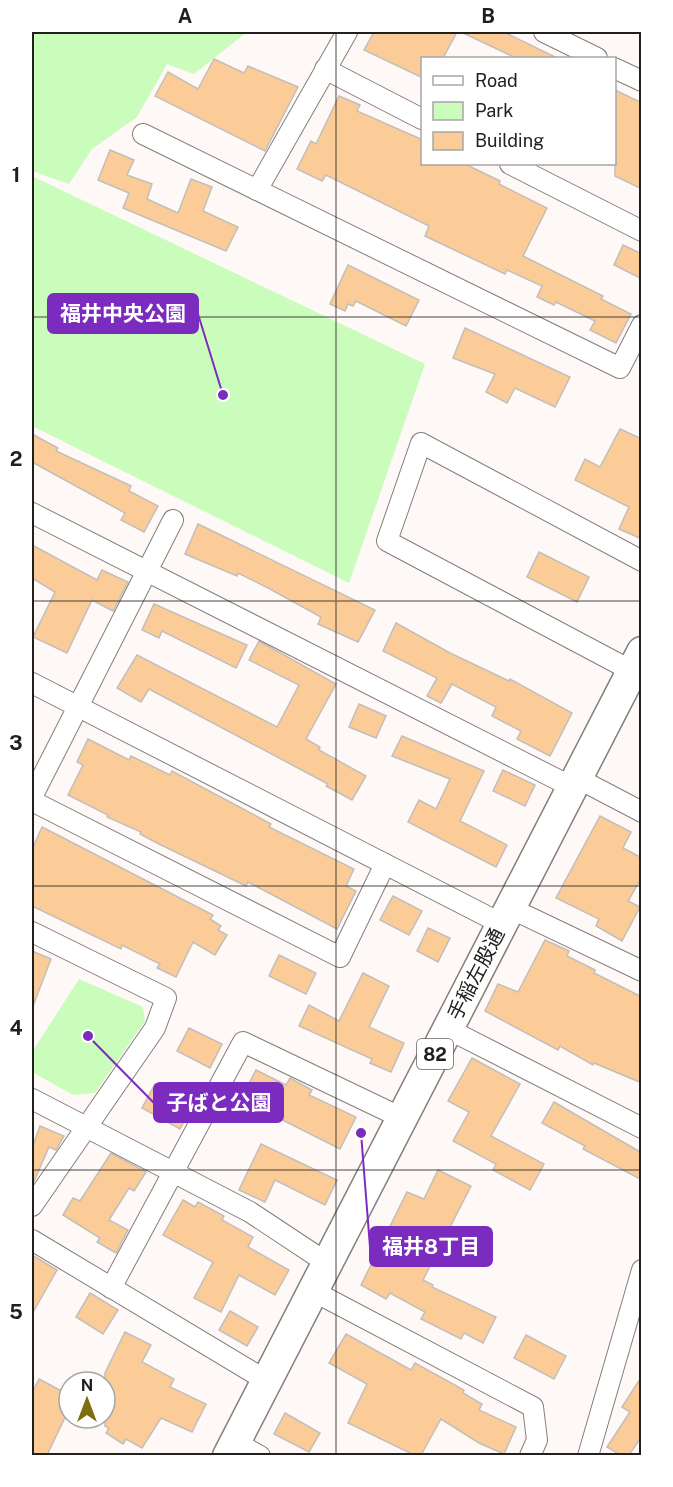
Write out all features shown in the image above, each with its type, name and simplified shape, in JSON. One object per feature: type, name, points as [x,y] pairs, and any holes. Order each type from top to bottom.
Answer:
[{"type":"main road","name":"手稲左股通","points":[[241,1451],[267,1381],[637,662]]},
{"type":"street","points":[[257,190],[347,32]]},
{"type":"street","points":[[544,32],[595,57]]},
{"type":"street","points":[[616,68],[642,81]]},
{"type":"street","points":[[325,69],[421,117]]},
{"type":"street","points":[[143,134],[620,368],[642,324]]},
{"type":"street","points":[[512,165],[642,231]]},
{"type":"street","points":[[637,662],[387,541],[422,443],[642,561]]},
{"type":"street","points":[[32,513],[575,782],[642,812]]},
{"type":"street","points":[[173,520],[32,799],[340,957],[385,864]]},
{"type":"street","points":[[32,683],[385,864],[642,971]]},
{"type":"street","points":[[32,932],[166,998],[155,1028],[32,1206]]},
{"type":"street","points":[[448,1029],[642,1128]]},
{"type":"street","points":[[111,1288],[243,1042],[402,1118]]},
{"type":"street","points":[[32,1099],[250,1212],[327,1263]]},
{"type":"street","points":[[32,1240],[267,1381]]},
{"type":"street","points":[[588,1455],[642,1270]]},
{"type":"street","points":[[313,1291],[533,1407],[537,1440],[530,1455]]},
{"type":"green space","points":[[32,32],[247,32],[194,74],[167,64],[137,117],[92,149],[69,184],[32,171]]},
{"type":"green space","points":[[32,176],[425,364],[349,583],[32,426]]},
{"type":"green space","points":[[79,979],[143,1007],[145,1021],[95,1093],[73,1095],[32,1072],[32,1052]]},
{"type":"building","points":[[374,32],[457,32],[444,57],[421,57],[421,77],[364,50]]},
{"type":"building","points":[[461,32],[504,32],[555,57],[514,57]]},
{"type":"building","points":[[214,59],[244,73],[248,66],[298,87],[265,151],[155,96],[168,72],[198,89]]},
{"type":"building","points":[[616,90],[642,103],[642,189],[615,176]]},
{"type":"building","points":[[339,96],[360,105],[357,111],[421,139],[421,165],[467,165],[547,208],[523,256],[603,296],[601,299],[631,314],[616,343],[590,330],[595,321],[556,302],[554,305],[537,297],[542,286],[507,270],[505,274],[425,236],[429,226],[326,175],[322,181],[297,169],[311,141],[316,144]]},
{"type":"building","points":[[110,150],[134,160],[127,175],[152,184],[147,199],[178,213],[191,179],[212,187],[203,211],[238,227],[226,251],[123,208],[129,193],[98,180]]},
{"type":"building","points":[[623,245],[642,254],[642,279],[614,265]]},
{"type":"building","points":[[348,265],[419,300],[406,326],[356,301],[353,306],[348,304],[345,311],[330,304]]},
{"type":"building","points":[[465,328],[570,377],[555,407],[515,388],[507,403],[486,392],[495,374],[453,358]]},
{"type":"building","points":[[620,429],[642,439],[642,539],[619,529],[629,507],[575,480],[585,459],[600,467]]},
{"type":"building","points":[[32,434],[58,448],[56,451],[131,486],[129,491],[158,506],[144,532],[121,520],[125,513],[32,462]]},
{"type":"building","points":[[198,524],[375,610],[358,642],[318,624],[321,617],[270,589],[238,573],[237,576],[185,554]]},
{"type":"building","points":[[32,545],[97,580],[102,570],[128,582],[113,611],[92,600],[67,653],[33,637],[55,592],[32,578]]},
{"type":"building","points":[[539,552],[589,577],[577,602],[527,577]]},
{"type":"building","points":[[154,604],[247,645],[236,668],[162,631],[159,638],[142,630]]},
{"type":"building","points":[[396,623],[450,653],[509,681],[510,679],[572,713],[550,756],[517,739],[521,731],[492,716],[496,707],[452,684],[441,703],[427,696],[437,678],[383,651]]},
{"type":"building","points":[[259,641],[336,684],[306,739],[320,747],[319,750],[366,776],[352,800],[326,786],[328,784],[149,689],[141,702],[117,688],[137,655],[277,727],[299,685],[249,660]]},
{"type":"building","points":[[359,704],[386,716],[376,738],[349,727]]},
{"type":"building","points":[[402,736],[484,771],[460,821],[507,845],[496,867],[408,822],[419,800],[436,809],[450,779],[392,756]]},
{"type":"building","points":[[88,739],[129,760],[131,756],[170,775],[172,771],[271,824],[269,827],[354,869],[346,886],[356,891],[337,929],[248,882],[246,886],[159,844],[140,834],[141,832],[107,817],[108,815],[68,795],[83,765],[77,762]]},
{"type":"building","points":[[503,770],[535,785],[525,806],[493,791]]},
{"type":"building","points":[[600,816],[631,832],[623,848],[642,858],[642,877],[628,901],[640,907],[622,941],[596,926],[599,919],[556,898]]},
{"type":"building","points":[[42,827],[213,915],[210,919],[221,926],[218,930],[227,935],[215,955],[193,942],[176,977],[157,968],[160,964],[122,945],[121,949],[32,906],[32,850]]},
{"type":"building","points":[[393,896],[422,911],[409,935],[380,920]]},
{"type":"building","points":[[428,928],[450,938],[438,962],[417,951]]},
{"type":"building","points":[[545,940],[569,951],[567,956],[595,970],[594,973],[642,997],[642,1083],[594,1063],[593,1065],[560,1046],[558,1050],[485,1011],[498,984],[518,992]]},
{"type":"building","points":[[32,951],[51,959],[33,1006],[32,1006]]},
{"type":"building","points":[[279,955],[316,973],[306,994],[269,976]]},
{"type":"building","points":[[363,973],[389,986],[369,1027],[404,1043],[391,1072],[370,1063],[372,1059],[299,1026],[309,1005],[339,1021]]},
{"type":"building","points":[[189,1028],[222,1044],[210,1068],[177,1051]]},
{"type":"building","points":[[472,1058],[520,1084],[491,1136],[544,1164],[530,1190],[493,1170],[496,1164],[453,1141],[469,1112],[448,1101]]},
{"type":"building","points":[[256,1070],[286,1085],[290,1078],[312,1090],[309,1095],[356,1117],[340,1149],[241,1099]]},
{"type":"building","points":[[155,1084],[193,1105],[180,1129],[142,1108]]},
{"type":"building","points":[[554,1102],[642,1153],[642,1180],[583,1149],[585,1146],[542,1123]]},
{"type":"building","points":[[40,1126],[64,1136],[56,1150],[49,1147],[32,1186],[32,1148]]},
{"type":"building","points":[[261,1144],[337,1180],[325,1205],[275,1180],[265,1202],[239,1190]]},
{"type":"building","points":[[111,1153],[146,1172],[134,1191],[129,1188],[109,1220],[128,1230],[116,1253],[97,1242],[100,1238],[63,1215],[73,1198],[80,1201]]},
{"type":"building","points":[[438,1170],[471,1186],[423,1280],[433,1285],[432,1287],[496,1317],[483,1343],[464,1333],[461,1339],[421,1319],[425,1312],[390,1293],[386,1299],[361,1285],[407,1192],[424,1199]]},
{"type":"building","points":[[183,1200],[195,1207],[198,1202],[224,1216],[222,1220],[253,1237],[248,1247],[289,1270],[275,1295],[239,1275],[221,1312],[194,1298],[213,1262],[163,1235]]},
{"type":"building","points":[[32,1255],[57,1270],[32,1314]]},
{"type":"building","points":[[90,1293],[118,1310],[103,1334],[76,1317]]},
{"type":"building","points":[[230,1311],[258,1327],[247,1346],[219,1330]]},
{"type":"building","points":[[125,1332],[151,1345],[142,1362],[174,1379],[170,1387],[206,1404],[192,1432],[161,1418],[142,1448],[126,1439],[123,1444],[106,1433],[108,1430],[117,1430],[117,1370],[106,1370]]},
{"type":"building","points":[[346,1334],[411,1370],[415,1363],[464,1390],[463,1393],[482,1404],[479,1410],[516,1427],[504,1454],[479,1443],[441,1419],[421,1455],[414,1455],[348,1423],[367,1384],[329,1363]]},
{"type":"building","points":[[526,1335],[566,1356],[554,1379],[514,1358]]},
{"type":"building","points":[[642,1376],[642,1436],[629,1455],[620,1455],[607,1447],[630,1412],[622,1407]]},
{"type":"building","points":[[39,1379],[57,1389],[57,1430],[59,1430],[47,1455],[32,1455],[32,1393]]},
{"type":"building","points":[[285,1413],[320,1433],[309,1452],[274,1434]]},
{"type":"place","name":"福井中央公園","points":[[223,395]]},
{"type":"place","name":"子ばと公園","points":[[88,1036]]},
{"type":"place","name":"福井8丁目","points":[[361,1133]]}]
